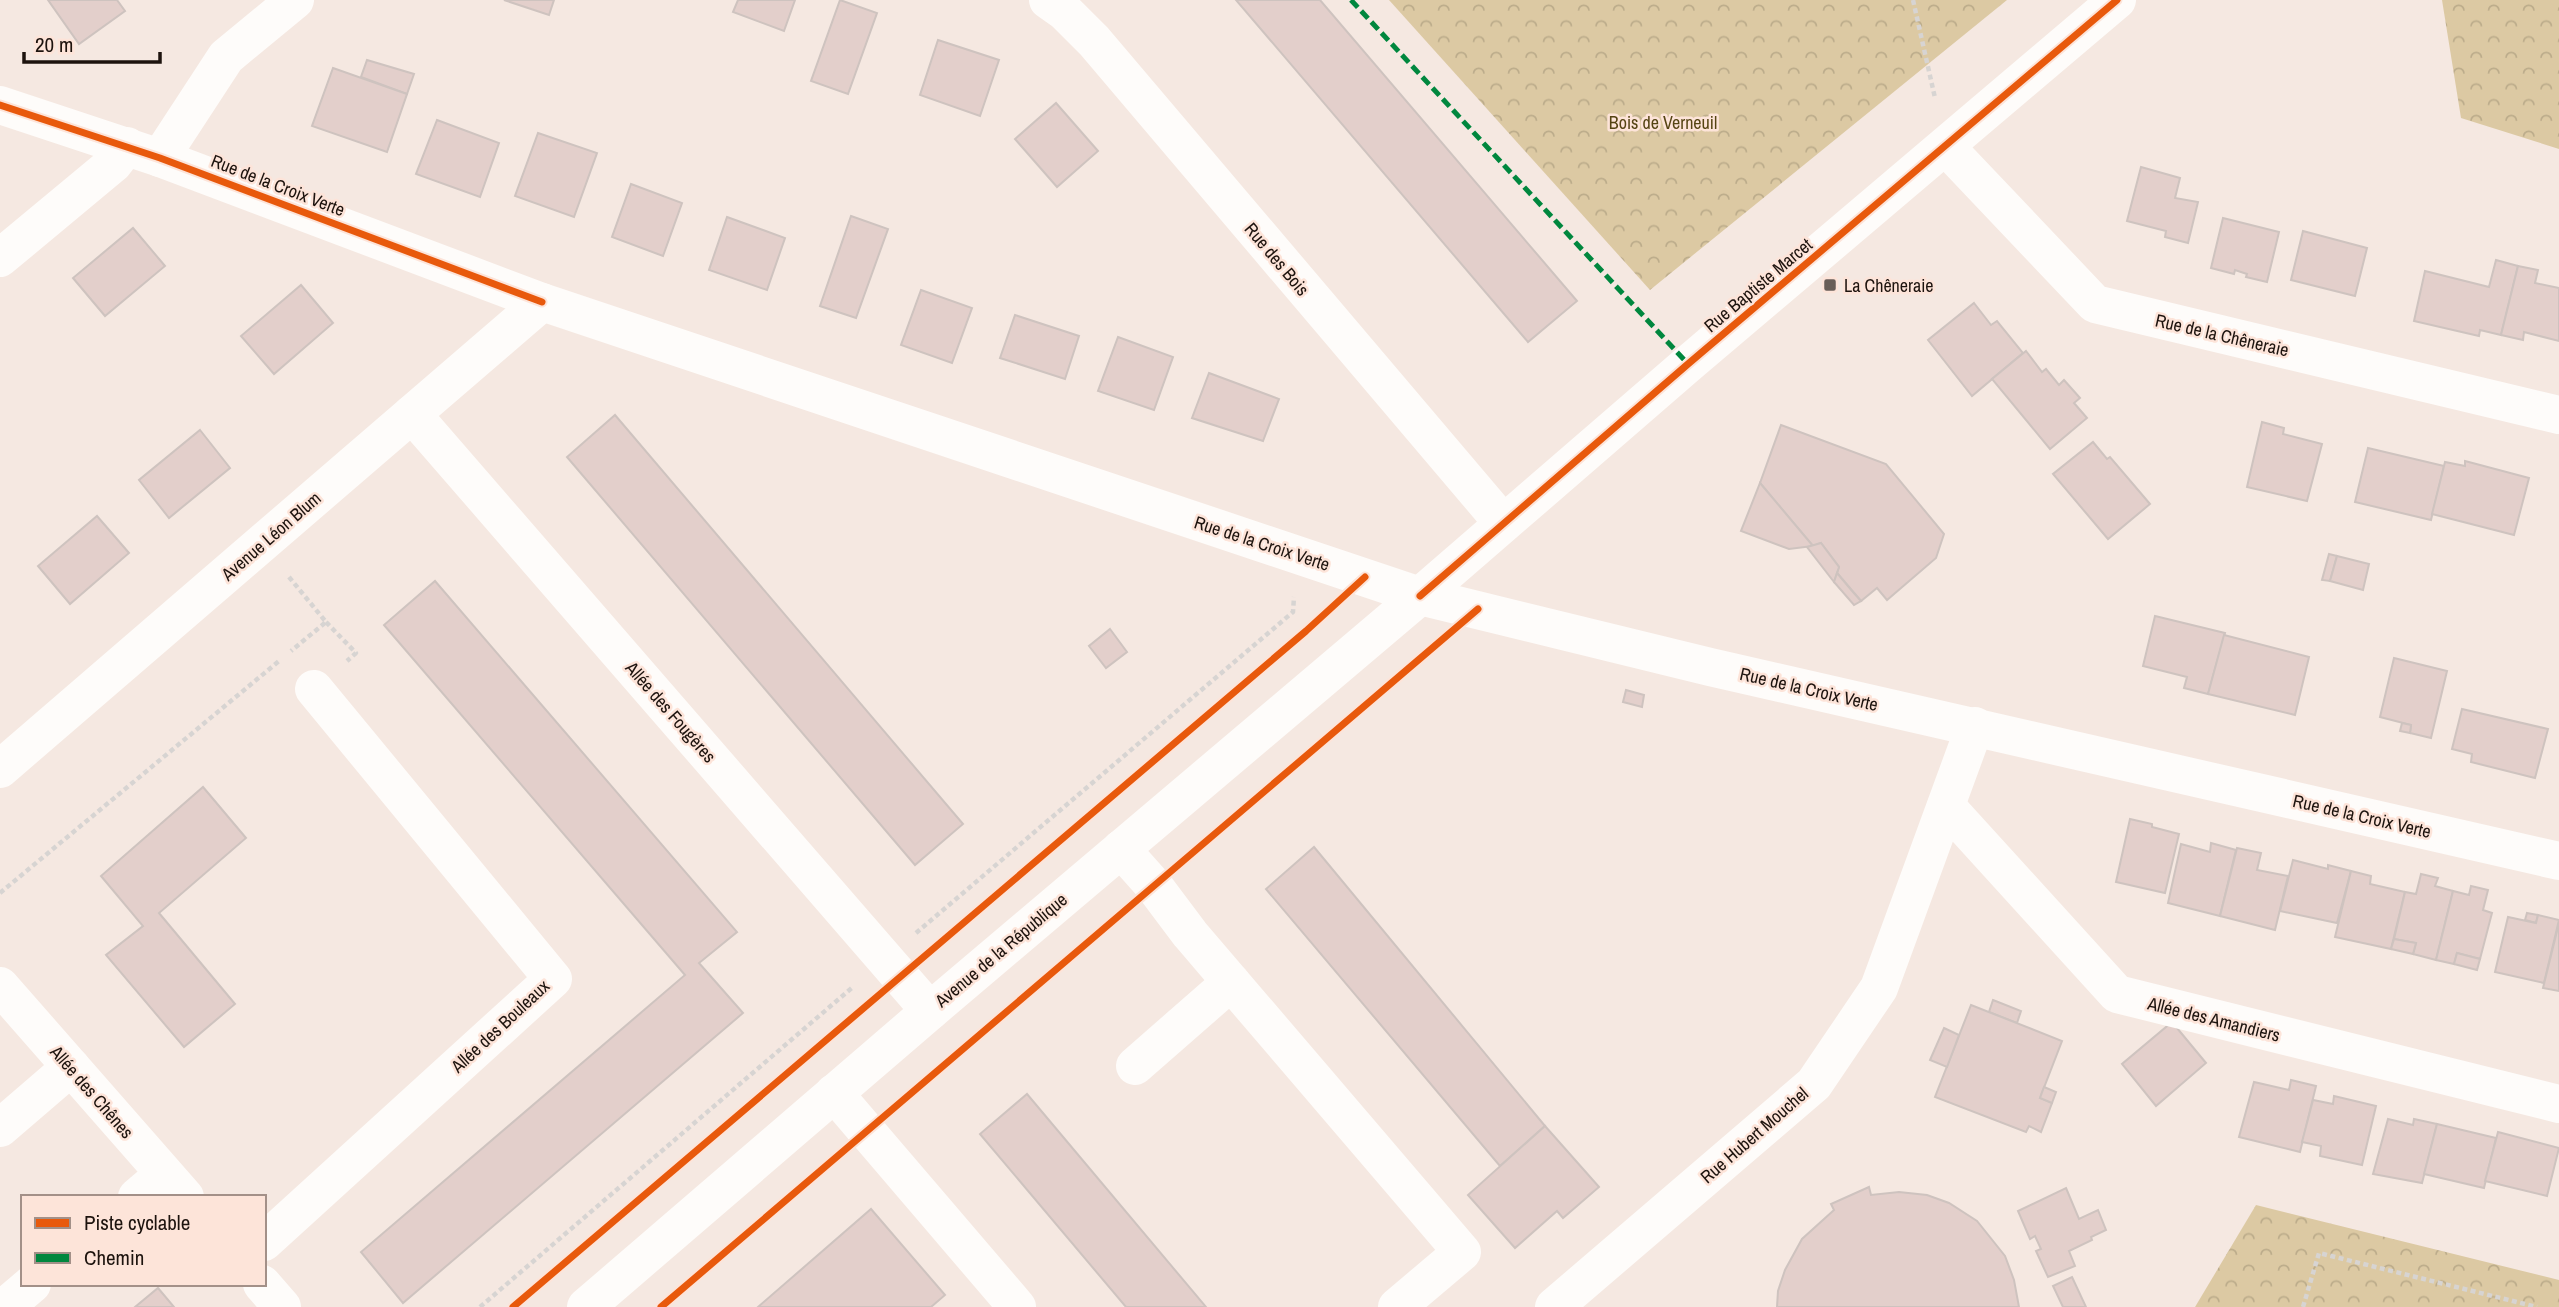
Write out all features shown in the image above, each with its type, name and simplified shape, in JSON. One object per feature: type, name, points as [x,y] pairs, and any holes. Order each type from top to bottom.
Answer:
[{"type":"street","points":[[0,258],[113,164],[144,152],[226,57],[295,0]]},
{"type":"street","name":"Rue des Bois","points":[[1048,0],[1065,12],[1094,41],[1433,444],[1503,523]]},
{"type":"street","name":"Rue Baptiste Marcet","points":[[1420,596],[2117,0]]},
{"type":"street","name":"Rue de la Croix Verte","points":[[0,104],[144,152],[542,302],[1420,596],[1710,667],[2559,861]]},
{"type":"street","name":"Rue de la Chêneraie","points":[[1946,147],[2095,304],[2559,415]]},
{"type":"street","name":"Avenue Léon Blum","points":[[0,769],[542,302]]},
{"type":"street","name":"Allée des Fougères","points":[[412,414],[930,1010]]},
{"type":"street","name":"Avenue de la République","points":[[586,1307],[930,1010],[1420,596]]},
{"type":"street","name":"Allée des Bouleaux","points":[[266,1240],[553,979],[314,690]]},
{"type":"street","name":"Rue Hubert Mouchel","points":[[1554,1307],[1814,1084],[1879,988],[1975,726]]},
{"type":"street","name":"Allée des Amandiers","points":[[1946,806],[2117,994],[2559,1104]]},
{"type":"street","points":[[1121,849],[1462,1252],[1397,1307]]},
{"type":"street","points":[[1135,1066],[1231,982]]},
{"type":"street","name":"Allée des Chênes","points":[[0,986],[71,1067],[162,1189]]},
{"type":"street","points":[[0,1128],[71,1067]]},
{"type":"street","points":[[834,1093],[1017,1307]]},
{"type":"street","points":[[5,1307],[30,1286]]},
{"type":"street","points":[[264,1286],[282,1307]]},
{"type":"path","points":[[1913,0],[1946,147]]},
{"type":"path","points":[[0,893],[326,622],[261,544]]},
{"type":"path","points":[[2302,1307],[2319,1253],[2537,1307]]},
{"type":"green space","name":"Bois de Verneuil","points":[[1389,0],[2007,0],[1650,290]]},
{"type":"green space","points":[[2442,0],[2559,0],[2559,149],[2461,118]]},
{"type":"green space","points":[[2256,1205],[2559,1280],[2559,1307],[2195,1307]]},
{"type":"building","points":[[48,0],[117,0],[125,11],[79,44]]},
{"type":"building","points":[[504,0],[554,0],[549,15]]},
{"type":"building","points":[[738,0],[795,0],[784,31],[733,12]]},
{"type":"building","points":[[840,0],[877,13],[848,94],[811,81]]},
{"type":"building","points":[[1236,0],[1320,0],[1577,301],[1528,342]]},
{"type":"building","points":[[938,40],[999,60],[980,116],[920,95]]},
{"type":"building","points":[[367,60],[414,74],[407,94],[361,77]]},
{"type":"building","points":[[333,68],[407,94],[387,152],[312,126]]},
{"type":"building","points":[[1056,103],[1098,151],[1057,187],[1015,139]]},
{"type":"building","points":[[437,120],[499,143],[480,197],[416,174]]},
{"type":"building","points":[[538,133],[597,153],[574,217],[515,196]]},
{"type":"building","points":[[2141,167],[2180,178],[2175,198],[2198,202],[2188,243],[2165,237],[2166,231],[2127,221]]},
{"type":"building","points":[[631,184],[682,203],[663,256],[612,237]]},
{"type":"building","points":[[851,216],[888,229],[856,318],[820,306]]},
{"type":"building","points":[[727,217],[785,238],[767,290],[709,270]]},
{"type":"building","points":[[2223,218],[2279,232],[2267,282],[2246,277],[2247,274],[2235,270],[2234,274],[2211,268]]},
{"type":"building","points":[[133,228],[165,266],[105,316],[73,278]]},
{"type":"building","points":[[2303,231],[2367,248],[2355,296],[2291,280]]},
{"type":"building","points":[[2496,260],[2518,266],[2501,335],[2480,330],[2479,336],[2414,321],[2425,271],[2489,287]]},
{"type":"building","points":[[2518,266],[2538,270],[2535,283],[2559,288],[2559,341],[2524,332],[2523,340],[2501,335]]},
{"type":"building","points":[[301,285],[333,323],[274,374],[241,336]]},
{"type":"building","points":[[921,290],[972,308],[952,363],[901,345]]},
{"type":"building","points":[[1974,303],[1991,325],[1997,321],[2023,353],[1972,396],[1928,340]]},
{"type":"building","points":[[1015,315],[1079,336],[1065,379],[1000,358]]},
{"type":"building","points":[[1118,337],[1173,357],[1154,410],[1098,391]]},
{"type":"building","points":[[2026,351],[2042,372],[2046,369],[2059,385],[2064,380],[2080,398],[2074,403],[2087,418],[2050,449],[1992,379]]},
{"type":"building","points":[[1209,373],[1279,399],[1263,441],[1192,418]]},
{"type":"building","points":[[615,415],[963,824],[915,865],[567,457]]},
{"type":"building","points":[[2262,422],[2284,428],[2283,434],[2322,444],[2307,501],[2247,487]]},
{"type":"building","points":[[1781,425],[1886,464],[1944,534],[1936,558],[1887,600],[1877,588],[1861,601],[1837,573],[1839,567],[1821,543],[1813,546],[1760,483]]},
{"type":"building","points":[[200,430],[230,468],[169,518],[139,480]]},
{"type":"building","points":[[2093,442],[2107,459],[2110,457],[2150,504],[2108,539],[2053,474]]},
{"type":"building","points":[[2368,448],[2444,466],[2431,520],[2355,502]]},
{"type":"building","points":[[2465,461],[2529,478],[2514,535],[2432,514],[2445,462],[2465,466]]},
{"type":"building","points":[[1760,483],[1813,546],[1789,549],[1741,531]]},
{"type":"building","points":[[97,516],[129,553],[70,604],[38,566]]},
{"type":"building","points":[[1821,543],[1839,567],[1834,582],[1807,547]]},
{"type":"building","points":[[2329,554],[2337,556],[2330,581],[2322,580]]},
{"type":"building","points":[[2337,556],[2369,564],[2363,590],[2330,581]]},
{"type":"building","points":[[1837,573],[1861,601],[1854,605],[1834,582]]},
{"type":"building","points":[[435,581],[737,932],[699,963],[743,1013],[403,1303],[361,1252],[685,975],[384,625]]},
{"type":"building","points":[[2155,616],[2225,633],[2208,694],[2184,688],[2187,677],[2143,666]]},
{"type":"building","points":[[1110,629],[1127,652],[1106,668],[1089,646]]},
{"type":"building","points":[[2224,635],[2309,657],[2295,715],[2208,694]]},
{"type":"building","points":[[2394,658],[2447,671],[2431,738],[2410,733],[2411,725],[2380,717]]},
{"type":"building","points":[[1626,690],[1644,695],[1642,707],[1623,702]]},
{"type":"building","points":[[2462,709],[2548,729],[2535,778],[2471,762],[2472,754],[2452,749]]},
{"type":"building","points":[[2402,723],[2411,725],[2410,733],[2400,731]]},
{"type":"building","points":[[203,787],[246,838],[159,913],[235,1004],[184,1047],[106,955],[143,926],[101,876]]},
{"type":"building","points":[[2130,819],[2179,834],[2165,893],[2116,882]]},
{"type":"building","points":[[2211,843],[2236,850],[2220,916],[2168,903],[2181,844],[2210,852]]},
{"type":"building","points":[[1314,847],[1545,1126],[1500,1166],[1266,889]]},
{"type":"building","points":[[2237,848],[2261,853],[2257,870],[2288,876],[2275,930],[2220,916]]},
{"type":"building","points":[[2293,860],[2328,869],[2328,865],[2351,871],[2337,923],[2280,911]]},
{"type":"building","points":[[2351,871],[2371,876],[2370,884],[2405,892],[2391,949],[2335,937]]},
{"type":"building","points":[[2421,874],[2438,878],[2435,886],[2453,891],[2436,960],[2413,954],[2416,943],[2394,939],[2405,892],[2416,894]]},
{"type":"building","points":[[2471,886],[2488,890],[2483,910],[2492,913],[2480,959],[2457,953],[2454,964],[2436,960],[2453,891],[2469,895]]},
{"type":"building","points":[[2527,913],[2538,915],[2536,923],[2525,920]]},
{"type":"building","points":[[2538,915],[2559,920],[2544,983],[2495,972],[2508,917],[2536,923]]},
{"type":"building","points":[[2559,923],[2559,991],[2543,988]]},
{"type":"building","points":[[2394,939],[2416,943],[2413,954],[2391,949]]},
{"type":"building","points":[[2457,953],[2480,959],[2477,970],[2454,964]]},
{"type":"building","points":[[1993,1000],[2021,1011],[2017,1023],[1989,1012]]},
{"type":"building","points":[[1971,1005],[2062,1041],[2040,1098],[2052,1103],[2041,1132],[2029,1126],[2026,1132],[1935,1097]]},
{"type":"building","points":[[2172,1022],[2206,1063],[2156,1106],[2122,1064]]},
{"type":"building","points":[[1944,1028],[1959,1035],[1947,1067],[1930,1060]]},
{"type":"building","points":[[2291,1080],[2316,1086],[2300,1152],[2239,1137],[2254,1082],[2289,1090]]},
{"type":"building","points":[[2044,1087],[2056,1092],[2052,1103],[2040,1098]]},
{"type":"building","points":[[1027,1094],[1206,1307],[1126,1307],[980,1134]]},
{"type":"building","points":[[2334,1096],[2376,1106],[2362,1165],[2320,1156],[2321,1146],[2302,1142],[2313,1100],[2333,1104]]},
{"type":"building","points":[[2388,1119],[2413,1125],[2414,1119],[2437,1124],[2422,1183],[2373,1174]]},
{"type":"building","points":[[2437,1124],[2496,1138],[2484,1188],[2424,1174]]},
{"type":"building","points":[[1545,1126],[1599,1187],[1563,1218],[1557,1211],[1515,1248],[1468,1195]]},
{"type":"building","points":[[2498,1132],[2559,1148],[2547,1196],[2485,1181]]},
{"type":"building","points":[[1869,1187],[1871,1195],[1899,1192],[1927,1195],[1949,1203],[1977,1221],[2005,1256],[2014,1280],[2019,1307],[1777,1307],[1778,1291],[1785,1270],[1802,1239],[1834,1210],[1831,1204]]},
{"type":"building","points":[[2066,1188],[2079,1219],[2098,1210],[2106,1230],[2069,1251],[2075,1266],[2048,1277],[2036,1251],[2041,1249],[2035,1236],[2030,1239],[2018,1211]]},
{"type":"building","points":[[871,1209],[945,1295],[931,1307],[758,1307]]},
{"type":"building","points":[[2072,1277],[2086,1307],[2063,1307],[2053,1286]]},
{"type":"building","points":[[158,1288],[174,1307],[135,1307]]},
{"type":"marked path","points":[[1351,0],[1688,364]]},
{"type":"cycle path","points":[[1420,596],[1688,364],[2117,0]]},
{"type":"cycle path","points":[[0,105],[160,158],[542,302]]},
{"type":"cycle path","points":[[513,1307],[1306,631],[1365,577]]},
{"type":"cycle path","points":[[661,1307],[1478,609]]},
{"type":"place","name":"La Chêneraie","points":[[1830,285]]}]
